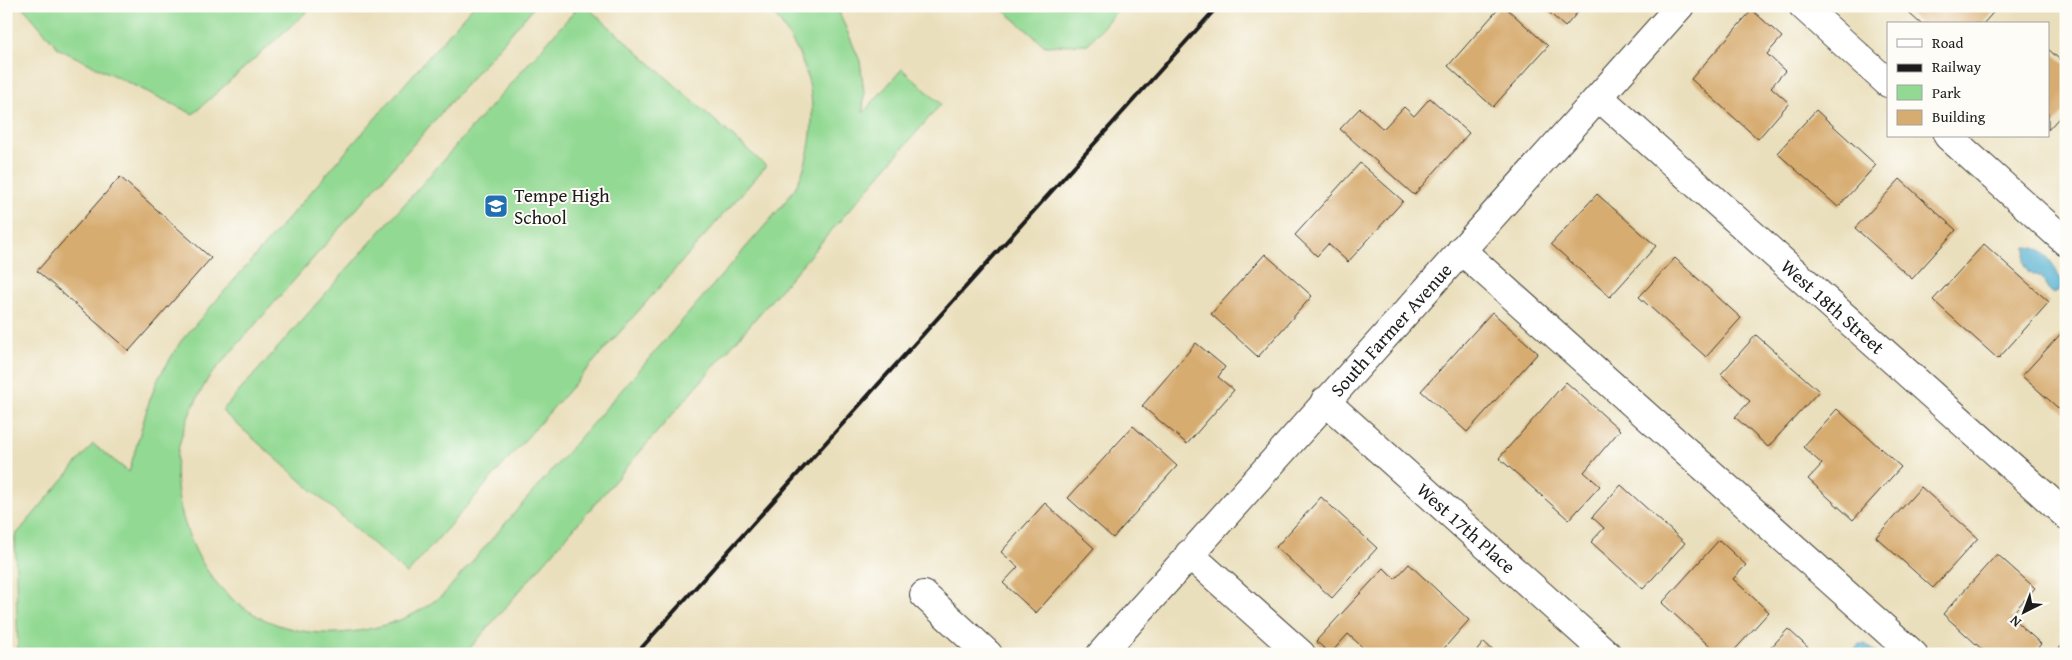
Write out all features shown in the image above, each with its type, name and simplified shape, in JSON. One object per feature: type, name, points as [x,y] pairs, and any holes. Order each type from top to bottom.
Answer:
[{"type":"street","name":"South Farmer Avenue","points":[[1101,654],[1325,401],[1680,6]]},
{"type":"street","points":[[1803,6],[1887,82]]},
{"type":"street","name":"West 18th Street","points":[[1599,97],[2066,515]]},
{"type":"street","points":[[1950,138],[2066,242]]},
{"type":"street","points":[[1461,250],[1913,654]]},
{"type":"street","name":"West 17th Place","points":[[1325,401],[1607,654]]},
{"type":"street","points":[[1190,554],[1301,654]]},
{"type":"street","points":[[924,595],[988,654]]},
{"type":"green space","points":[[22,6],[313,6],[193,114],[59,49]]},
{"type":"green space","points":[[473,6],[535,6],[209,377],[185,425],[179,446],[176,468],[182,513],[193,545],[209,573],[229,596],[252,613],[278,625],[307,632],[336,633],[366,629],[409,616],[443,595],[782,206],[795,188],[805,163],[811,133],[812,103],[807,76],[796,48],[768,6],[835,6],[860,61],[864,92],[863,113],[902,69],[941,104],[465,654],[18,654],[15,536],[93,444],[129,472],[149,402],[158,379],[181,341]]},
{"type":"green space","points":[[579,6],[586,6],[766,166],[407,574],[222,411]]},
{"type":"green space","points":[[999,6],[1121,6],[1088,44],[1045,46]]},
{"type":"water","points":[[2026,247],[2039,250],[2050,260],[2062,285],[2059,291],[2053,293],[2048,290],[2042,277],[2028,272],[2024,262]]},
{"type":"water","points":[[1859,644],[1865,644],[1879,654],[1841,654],[1855,650]]},
{"type":"building","points":[[1501,6],[1504,6],[1548,46],[1493,107],[1448,66]]},
{"type":"building","points":[[1542,6],[1583,6],[1565,27]]},
{"type":"building","points":[[1901,6],[1998,7],[1985,22],[1919,22]]},
{"type":"building","points":[[1752,10],[1782,37],[1767,54],[1785,71],[1771,87],[1789,103],[1758,139],[1691,79]]},
{"type":"building","points":[[2050,51],[2066,65],[2066,110],[2050,128]]},
{"type":"building","points":[[1430,98],[1469,133],[1414,195],[1340,129],[1360,108],[1383,129],[1404,107],[1414,116]]},
{"type":"building","points":[[1816,110],[1876,165],[1838,207],[1777,153]]},
{"type":"building","points":[[1360,163],[1403,201],[1348,262],[1328,244],[1317,256],[1295,235]]},
{"type":"building","points":[[120,177],[211,258],[129,351],[37,271]]},
{"type":"building","points":[[1900,179],[1956,230],[1912,279],[1855,228]]},
{"type":"building","points":[[1597,194],[1656,246],[1610,297],[1551,244]]},
{"type":"building","points":[[1984,244],[2049,302],[1998,359],[1933,300]]},
{"type":"building","points":[[1265,254],[1312,296],[1258,357],[1211,314]]},
{"type":"building","points":[[1675,258],[1741,318],[1706,357],[1639,297]]},
{"type":"building","points":[[1492,312],[1538,353],[1467,432],[1421,391]]},
{"type":"building","points":[[2066,328],[2066,415],[2022,376]]},
{"type":"building","points":[[1756,335],[1819,391],[1768,447],[1735,417],[1750,401],[1721,374]]},
{"type":"building","points":[[1196,343],[1225,367],[1218,377],[1234,390],[1187,444],[1142,406]]},
{"type":"building","points":[[1566,382],[1620,430],[1584,472],[1600,486],[1569,520],[1499,458]]},
{"type":"building","points":[[1837,409],[1901,467],[1853,520],[1808,479],[1822,464],[1803,447]]},
{"type":"building","points":[[1133,426],[1177,466],[1113,538],[1068,498]]},
{"type":"building","points":[[1621,485],[1685,543],[1643,589],[1591,542],[1604,528],[1592,517]]},
{"type":"building","points":[[1921,487],[1978,538],[1933,588],[1876,537]]},
{"type":"building","points":[[1321,497],[1377,548],[1332,598],[1276,547]]},
{"type":"building","points":[[1045,503],[1094,548],[1036,613],[1003,583],[1018,567],[1001,552]]},
{"type":"building","points":[[1719,540],[1746,565],[1733,579],[1769,612],[1731,654],[1718,654],[1662,603]]},
{"type":"building","points":[[1997,554],[2035,588],[2010,616],[2041,644],[2032,654],[1987,654],[1943,614]]},
{"type":"building","points":[[1409,564],[1469,620],[1439,654],[1370,654],[1348,634],[1330,654],[1316,641],[1384,568],[1395,579]]},
{"type":"building","points":[[1788,629],[1815,654],[1765,654]]},
{"type":"building","points":[[2066,641],[2066,654],[2054,654]]},
{"type":"building","points":[[1484,642],[1497,654],[1474,654]]},
{"type":"railway","points":[[636,654],[1218,6]]},
{"type":"place","name":"Tempe High School","points":[[496,206]]}]
